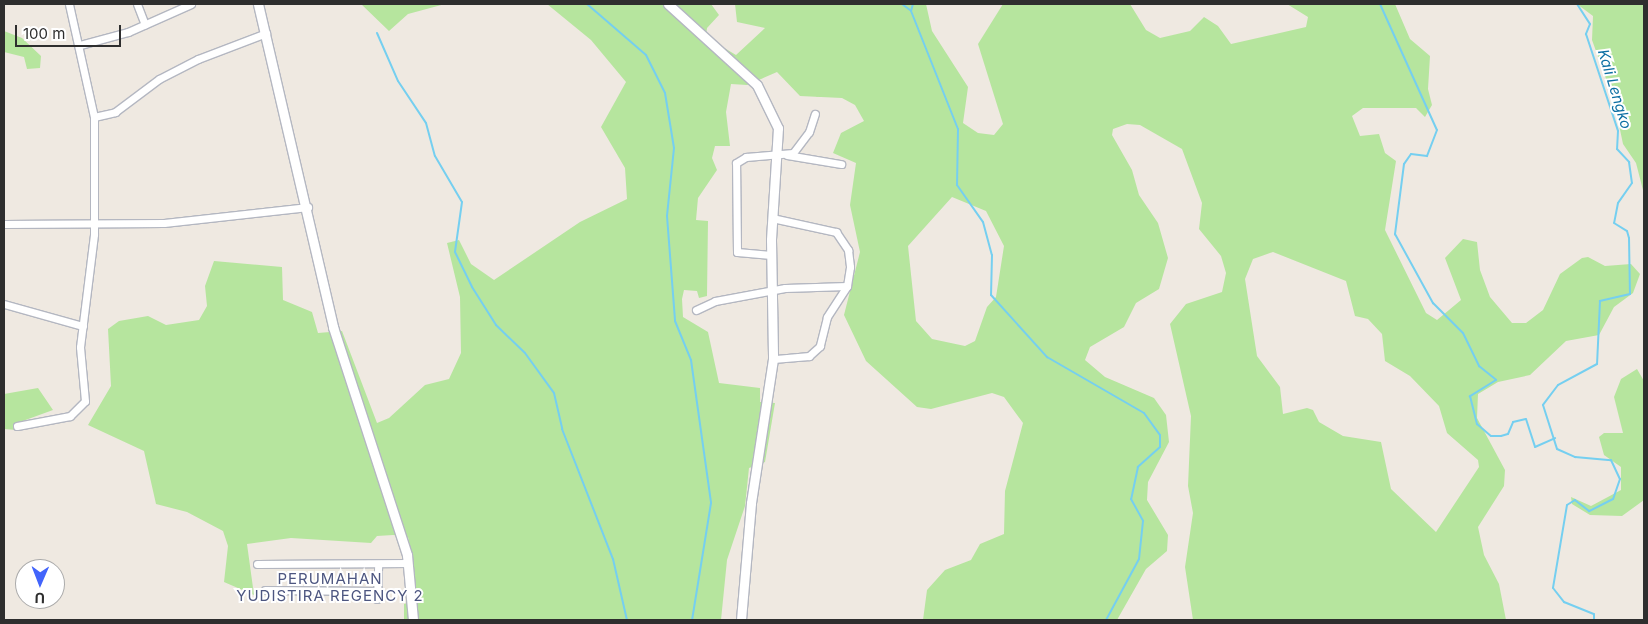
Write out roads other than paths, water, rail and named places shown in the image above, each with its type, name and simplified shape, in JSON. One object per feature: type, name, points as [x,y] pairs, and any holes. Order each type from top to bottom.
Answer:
[{"type":"street","points":[[17,426],[70,416],[85,401],[83,326],[94,225],[94,117],[80,45],[69,4]]},
{"type":"street","points":[[137,4],[145,25]]},
{"type":"street","points":[[80,45],[145,25],[191,4]]},
{"type":"street","points":[[258,4],[308,207],[333,328],[366,418],[408,563],[413,620]]},
{"type":"street","points":[[668,4],[757,85],[776,118],[782,155],[772,218],[773,359],[751,503],[741,620]]},
{"type":"street","points":[[94,117],[115,112],[159,79],[198,59],[266,33]]},
{"type":"street","points":[[782,155],[806,138],[815,114]]},
{"type":"street","points":[[771,255],[737,252],[736,168],[746,157],[782,155],[841,164]]},
{"type":"street","points":[[4,224],[94,225],[164,223],[308,207]]},
{"type":"street","points":[[772,218],[821,227],[841,236],[850,257],[847,286],[827,317],[823,341],[814,352],[773,359]]},
{"type":"street","points":[[696,310],[716,301],[772,290],[847,286]]},
{"type":"street","points":[[4,304],[83,326]]},
{"type":"street","points":[[257,564],[408,563]]},
{"type":"street","points":[[265,590],[377,595],[378,564]]},
{"type":"waterway","points":[[587,4],[646,55],[665,93],[674,148],[667,216],[675,321],[691,360],[711,503],[692,620]]},
{"type":"waterway","points":[[902,4],[910,10]]},
{"type":"waterway","points":[[913,4],[911,11],[958,129],[957,185],[983,222],[992,255],[991,295],[1047,357],[1144,413],[1160,435],[1160,447],[1138,467],[1131,499],[1143,521],[1139,559],[1106,620]]},
{"type":"waterway","points":[[1380,4],[1437,130],[1427,156],[1411,154],[1404,164],[1395,234],[1433,303],[1463,333],[1479,366],[1496,380],[1470,396],[1477,424],[1491,436],[1501,436],[1508,434],[1513,422],[1526,419],[1535,447],[1555,438]]},
{"type":"waterway","name":"Kali Lengko","points":[[1577,4],[1590,24],[1586,34],[1618,131],[1617,149],[1629,162],[1632,183],[1618,203],[1614,223],[1627,231],[1629,238],[1630,294],[1600,301],[1597,364],[1558,385],[1543,405],[1557,449],[1575,457],[1611,460],[1620,479],[1613,499],[1589,511],[1575,500],[1567,505],[1553,588],[1564,602],[1594,614],[1594,620]]},
{"type":"waterway","points":[[377,33],[398,81],[426,123],[435,156],[462,202],[455,252],[472,287],[496,325],[525,353],[554,393],[562,429],[613,559],[627,620]]},
{"type":"district","name":"PERUMAHAN YUDISTIRA REGENCY 2","points":[[330,586]]}]
